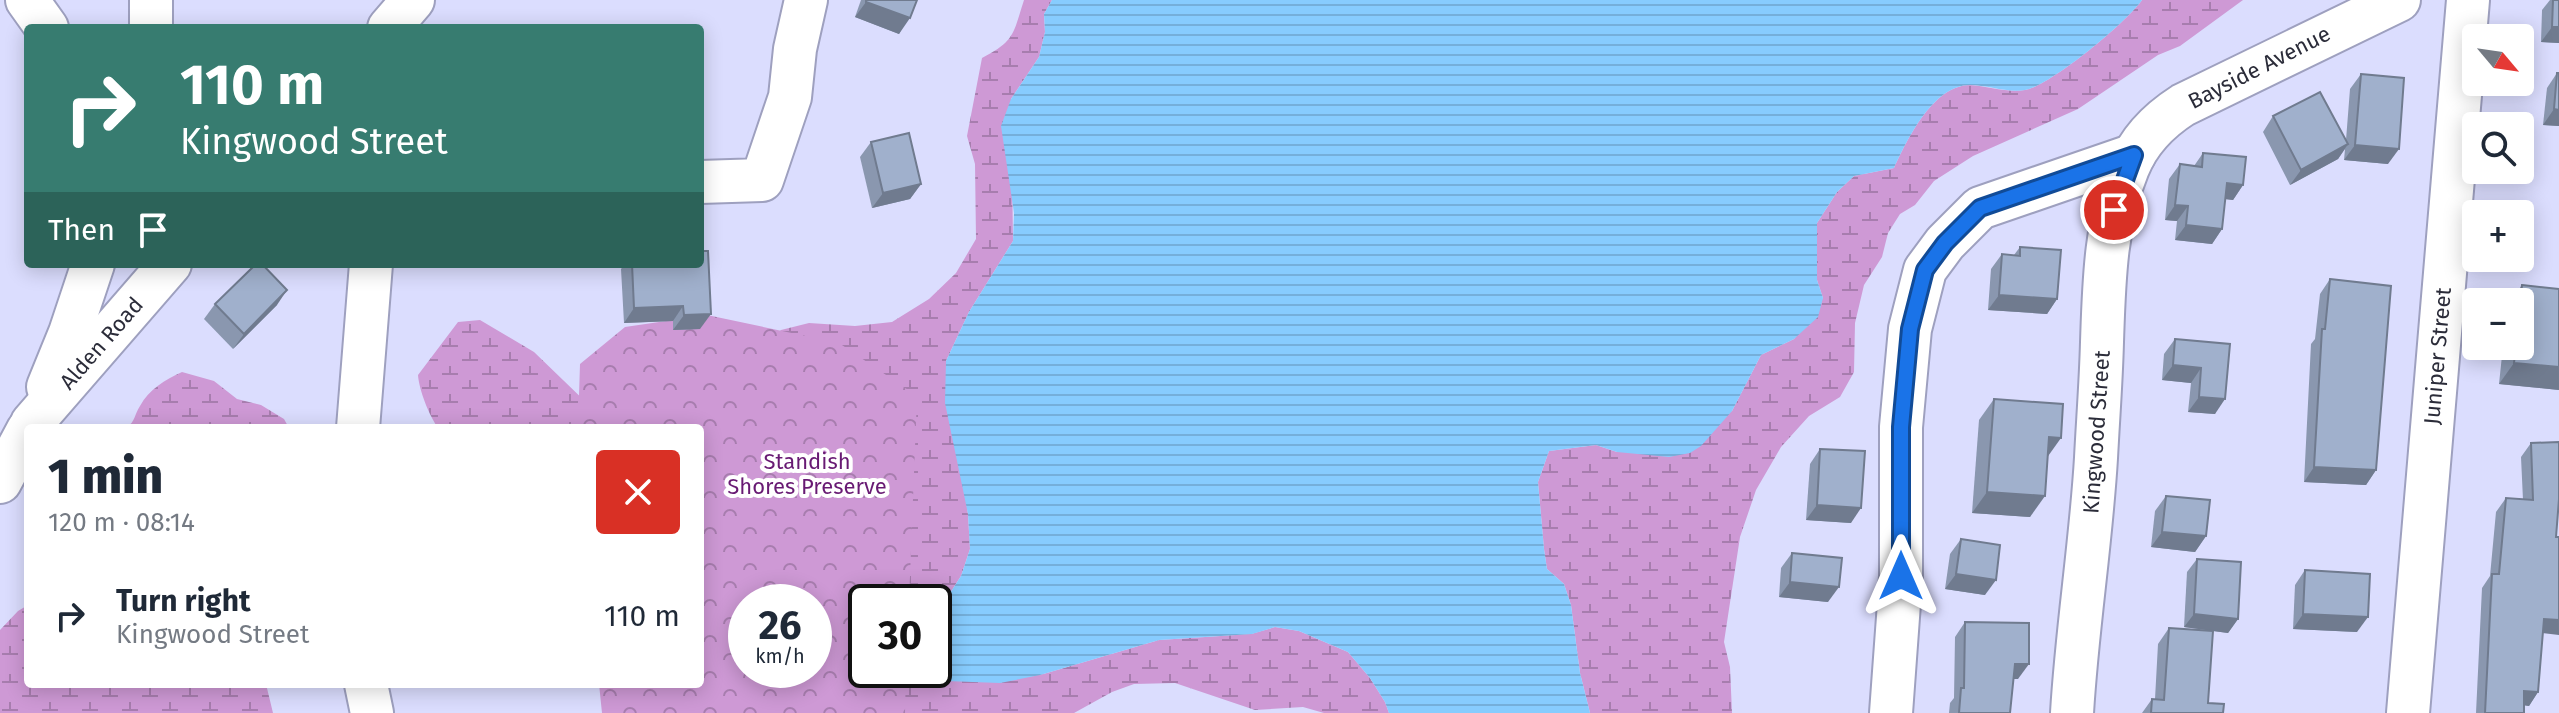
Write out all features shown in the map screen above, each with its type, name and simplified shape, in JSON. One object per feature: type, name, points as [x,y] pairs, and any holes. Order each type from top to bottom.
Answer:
[{"type":"street","points":[[27,0],[44,24]]},
{"type":"street","points":[[151,0],[151,24]]},
{"type":"street","points":[[704,182],[762,180],[790,97],[795,49],[806,0]]},
{"type":"street","name":"Bayside Avenue","points":[[2134,155],[2162,118],[2183,105],[2399,0]]},
{"type":"street","name":"Juniper Street","points":[[2408,713],[2468,0]]},
{"type":"street","points":[[0,19],[24,27]]},
{"type":"street","points":[[1891,713],[1901,576],[1901,427],[1910,329],[1925,270],[1945,243],[1980,208],[2134,155]]},
{"type":"street","name":"Kingwood Street","points":[[2072,713],[2075,658],[2093,503],[2105,262],[2114,210],[2134,155]]},
{"type":"street","points":[[31,424],[70,333],[92,268]]},
{"type":"street","name":"Alden Road","points":[[33,424],[167,268]]},
{"type":"street","points":[[358,424],[371,268]]},
{"type":"street","points":[[0,482],[24,438]]},
{"type":"street","points":[[367,688],[372,713]]},
{"type":"green space","points":[[1024,0],[1052,0],[1044,14],[1045,32],[1039,57],[1011,99],[1013,241],[969,312],[946,361],[968,514],[970,549],[961,576],[952,590],[952,584],[848,584],[848,688],[952,688],[952,676],[1040,675],[1159,640],[1251,634],[1275,627],[1299,631],[1348,652],[1370,678],[1389,713],[1324,713],[1303,707],[1255,710],[1175,683],[1134,684],[1074,713],[630,713],[690,688],[704,688],[704,426],[756,352],[781,330],[809,323],[855,326],[892,322],[929,299],[956,273],[976,239],[975,164],[967,136],[982,58],[1001,47],[1011,35]]},
{"type":"green space","points":[[2142,0],[2243,0],[2180,46],[2158,55],[2078,109],[1973,156],[1934,181],[1915,205],[1900,214],[1888,233],[1882,257],[1864,285],[1855,323],[1854,372],[1840,397],[1809,416],[1781,447],[1756,490],[1740,537],[1724,642],[1730,667],[1732,713],[1590,713],[1580,673],[1571,605],[1564,584],[1547,569],[1538,482],[1549,451],[1596,445],[1617,452],[1732,411],[1761,355],[1794,339],[1823,298],[1817,280],[1817,223],[1837,192],[1854,176],[1894,168],[1923,116],[1944,94],[1970,85],[2012,91],[2037,86],[2087,52]]},
{"type":"green space","name":"Standish Shores Preserve","points":[[707,315],[839,343],[917,396],[910,584],[848,584],[848,688],[906,688],[905,713],[602,713],[599,688],[704,688],[704,424],[578,424],[580,364],[625,327]]},
{"type":"green space","points":[[480,320],[534,352],[592,408],[624,424],[436,424],[425,402],[418,375],[458,322]]},
{"type":"green space","points":[[182,372],[214,381],[237,399],[261,405],[287,424],[130,424],[148,395]]},
{"type":"green space","points":[[24,607],[24,688],[267,688],[273,713],[0,713],[0,630]]},
{"type":"water","points":[[1052,0],[2142,0],[2087,52],[2037,86],[2018,91],[1970,85],[1944,94],[1923,116],[1894,168],[1854,176],[1837,192],[1817,223],[1817,280],[1823,298],[1818,317],[1794,339],[1761,355],[1732,411],[1701,446],[1690,453],[1669,457],[1617,452],[1596,445],[1549,451],[1538,482],[1547,569],[1564,584],[1571,605],[1580,673],[1590,713],[1389,713],[1370,678],[1348,652],[1299,631],[1275,627],[1252,634],[1159,640],[1040,675],[1000,683],[952,681],[952,590],[961,576],[970,549],[968,514],[945,403],[946,361],[969,312],[1013,241],[1014,213],[1001,126],[1011,99],[1039,57],[1045,32],[1044,14]]},
{"type":"building","points":[[866,0],[917,0],[910,18]]},
{"type":"building","points":[[2553,0],[2559,0],[2559,27],[2552,27]]},
{"type":"building","points":[[2559,73],[2559,110],[2554,109]]},
{"type":"building","points":[[2361,74],[2404,78],[2399,149],[2355,145]]},
{"type":"building","points":[[2320,92],[2348,144],[2301,170],[2273,116]]},
{"type":"building","points":[[909,133],[921,184],[883,193],[871,142]]},
{"type":"building","points":[[2203,153],[2246,157],[2243,185],[2227,183],[2222,229],[2186,225],[2188,206],[2175,205],[2180,164],[2202,167]]},
{"type":"building","points":[[2020,247],[2061,250],[2057,299],[1999,295],[2002,254],[2020,256]]},
{"type":"building","points":[[704,251],[708,251],[711,314],[684,315],[683,306],[634,308],[632,268],[704,268]]},
{"type":"building","points":[[252,268],[266,268],[287,290],[244,334],[215,304]]},
{"type":"building","points":[[2330,279],[2391,286],[2376,470],[2314,467],[2322,329],[2325,329]]},
{"type":"building","points":[[2522,285],[2559,289],[2559,367],[2514,363],[2514,360],[2534,360],[2534,288],[2522,288]]},
{"type":"building","points":[[2175,339],[2230,344],[2225,399],[2199,397],[2201,368],[2173,365]]},
{"type":"building","points":[[1994,399],[2063,404],[2061,438],[2049,437],[2045,496],[1987,492]]},
{"type":"building","points":[[2559,442],[2556,537],[2559,537],[2559,620],[2544,619],[2538,692],[2524,691],[2524,713],[2485,713],[2492,574],[2499,574],[2506,498],[2533,500],[2531,443]]},
{"type":"building","points":[[1820,449],[1865,451],[1861,508],[1817,505]]},
{"type":"building","points":[[2166,496],[2210,500],[2206,536],[2162,532]]},
{"type":"building","points":[[1961,539],[2000,545],[1996,580],[1956,574]]},
{"type":"building","points":[[1792,553],[1842,558],[1839,587],[1790,582]]},
{"type":"building","points":[[2197,559],[2241,562],[2238,619],[2194,614]]},
{"type":"building","points":[[2305,570],[2370,574],[2368,617],[2303,614]]},
{"type":"building","points":[[1965,622],[2029,623],[2029,664],[2015,664],[2010,713],[1959,713],[1961,688],[1964,688]]},
{"type":"building","points":[[2169,628],[2213,631],[2208,703],[2224,704],[2223,713],[2151,713],[2152,699],[2164,700]]},
{"type":"route","points":[[1901,576],[1901,427],[1910,329],[1925,270],[1945,243],[1980,208],[2134,155],[2114,210]]}]
